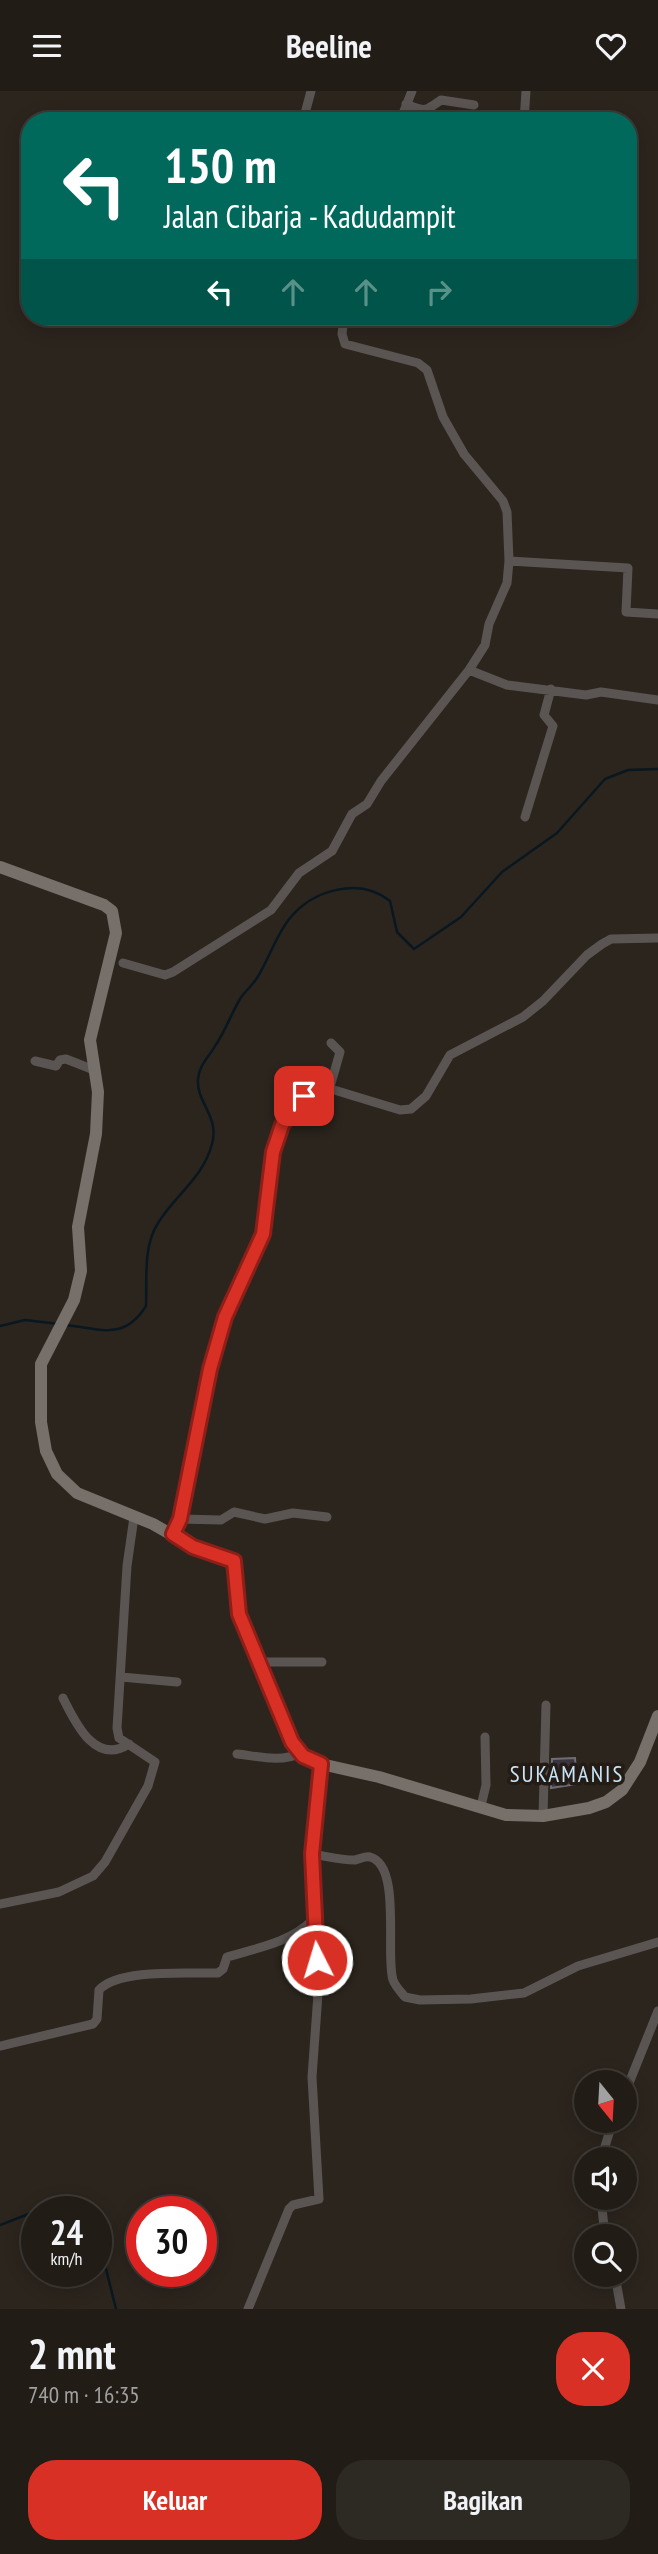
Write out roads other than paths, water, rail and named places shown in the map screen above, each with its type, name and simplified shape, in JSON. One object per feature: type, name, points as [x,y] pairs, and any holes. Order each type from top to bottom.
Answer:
[{"type":"street","points":[[305,112],[311,91]]},
{"type":"street","points":[[403,112],[412,91]]},
{"type":"street","points":[[525,112],[526,91]]},
{"type":"street","points":[[406,104],[424,111],[441,100],[474,105]]},
{"type":"street","points":[[123,963],[165,975],[271,910],[299,873],[332,851],[352,814],[367,804],[380,781],[399,761],[485,645],[489,624],[506,583],[509,561],[507,512],[503,501],[464,454],[443,417],[427,370],[418,363],[345,344],[343,326]]},
{"type":"street","points":[[509,561],[628,568],[626,612],[658,614]]},
{"type":"street","points":[[469,670],[507,685],[586,695],[601,692],[658,701]]},
{"type":"street","points":[[525,817],[553,726],[544,715],[551,689]]},
{"type":"street","points":[[0,867],[85,896],[112,911],[116,933],[90,1040],[99,1092],[96,1134],[78,1227],[81,1271],[74,1300],[41,1364],[41,1422],[50,1462],[68,1486],[78,1493],[173,1534],[193,1547],[234,1561],[239,1614],[292,1742],[300,1753],[321,1764],[379,1777],[506,1815],[543,1816],[589,1808],[606,1802],[622,1790],[640,1762],[658,1716]]},
{"type":"street","points":[[173,1534],[180,1519],[196,1433],[222,1328],[263,1234],[273,1152],[282,1125],[304,1096],[316,1087],[330,1087],[400,1110],[411,1109],[426,1096],[450,1055],[523,1017],[543,1001],[595,949],[611,939],[658,938]]},
{"type":"street","points":[[330,1087],[340,1052],[331,1043]]},
{"type":"street","points":[[35,1061],[56,1066],[60,1060],[66,1059],[94,1070]]},
{"type":"street","points":[[180,1519],[221,1520],[234,1513],[265,1518],[283,1513],[327,1517]]},
{"type":"street","points":[[0,1904],[59,1892],[93,1876],[105,1862],[148,1786],[155,1767],[151,1758],[119,1738],[117,1728],[127,1566],[134,1517]]},
{"type":"street","points":[[258,1662],[322,1662]]},
{"type":"street","points":[[121,1677],[177,1682]]},
{"type":"street","points":[[63,1698],[81,1734],[94,1744],[111,1750],[129,1744]]},
{"type":"street","points":[[543,1816],[546,1705]]},
{"type":"street","points":[[481,1806],[486,1784],[485,1737]]},
{"type":"street","points":[[237,1754],[288,1758],[300,1753]]},
{"type":"street","points":[[247,2309],[289,2209],[296,2204],[319,2199],[312,2077],[319,1980],[313,1920],[312,1854],[321,1764]]},
{"type":"street","points":[[312,1854],[355,1860],[368,1856],[377,1860],[386,1878],[390,1904],[390,1959],[393,1981],[405,1997],[420,2000],[471,1999],[524,1993],[578,1966],[658,1942]]},
{"type":"street","points":[[0,2046],[93,2024],[99,1990],[107,1984],[137,1975],[218,1973],[223,1969],[227,1957],[262,1948],[289,1937],[313,1920]]},
{"type":"street","points":[[634,2070],[658,2011]]},
{"type":"street","points":[[617,2287],[621,2309]]},
{"type":"waterway","points":[[65,1325],[100,1330],[119,1329],[129,1325],[146,1306],[147,1263],[153,1232],[202,1167],[212,1144],[213,1126],[198,1087],[200,1069],[222,1035],[240,999],[257,978],[285,925],[300,908],[324,894],[352,888],[365,889],[390,901],[397,932],[414,949],[461,917],[502,872],[557,833],[605,779],[628,770],[658,769]]},
{"type":"waterway","points":[[0,1326],[25,1320],[59,1324]]},
{"type":"waterway","points":[[0,2225],[21,2217]]},
{"type":"waterway","points":[[110,2287],[116,2309]]},
{"type":"district","name":"SUKAMANIS","points":[[567,1774]]}]
